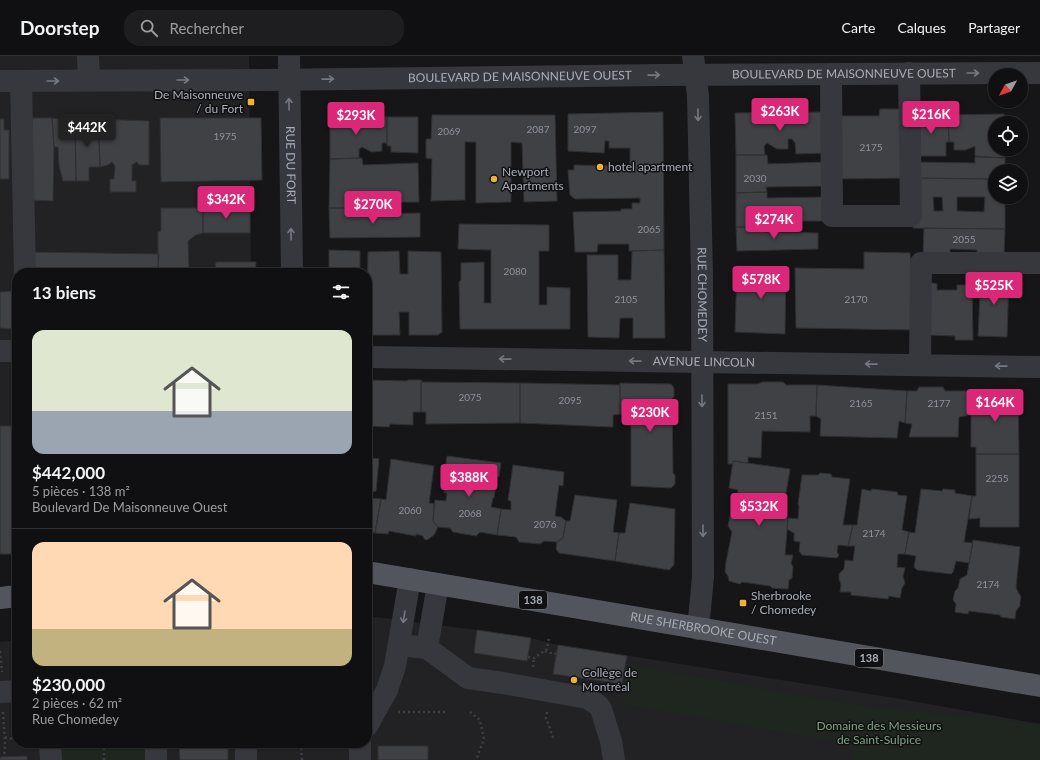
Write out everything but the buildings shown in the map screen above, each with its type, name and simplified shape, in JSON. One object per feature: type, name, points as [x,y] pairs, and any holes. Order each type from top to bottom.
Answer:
[{"type":"main road","name":"RUE SHERBROOKE OUEST","points":[[372,573],[1040,686]]},
{"type":"main road","points":[[0,598],[12,597]]},
{"type":"street","points":[[88,56],[89,80]]},
{"type":"street","name":"RUE DU FORT","points":[[289,56],[292,268]]},
{"type":"street","name":"BOULEVARD DE MAISONNEUVE OUEST","points":[[10,81],[289,80],[695,66],[806,65],[831,74],[1040,73]]},
{"type":"street","name":"RUE CHOMEDEY","points":[[695,66],[698,96],[702,268],[703,577],[698,629]]},
{"type":"street","points":[[831,74],[832,216],[911,216],[909,74]]},
{"type":"street","points":[[10,81],[24,268]]},
{"type":"street","points":[[920,365],[921,263],[1040,263]]},
{"type":"street","points":[[0,351],[12,351]]},
{"type":"street","name":"AVENUE LINCOLN","points":[[372,357],[1040,367]]},
{"type":"street","points":[[372,717],[387,690],[395,666],[400,645],[410,579]]},
{"type":"street","points":[[427,648],[438,584]]},
{"type":"street","points":[[400,645],[427,648],[468,678],[578,696],[593,701],[601,709],[611,741],[614,760]]},
{"type":"street","points":[[50,748],[51,760]]},
{"type":"street","points":[[156,748],[156,760]]},
{"type":"street","points":[[246,748],[246,760]]},
{"type":"street","points":[[360,748],[360,760]]},
{"type":"path","points":[[528,657],[534,658],[545,651],[547,649],[549,638]]},
{"type":"path","points":[[0,651],[6,692],[4,756]]},
{"type":"path","points":[[545,651],[556,654]]},
{"type":"path","points":[[391,713],[448,712]]},
{"type":"path","points":[[470,712],[480,720],[484,739],[476,760]]},
{"type":"path","points":[[546,718],[554,740]]},
{"type":"path","points":[[5,737],[12,739]]},
{"type":"path","points":[[104,748],[104,760]]},
{"type":"path","points":[[301,748],[302,760]]},
{"type":"shaded area","points":[[0,56],[249,56],[251,268],[12,268],[12,553],[0,554]]},
{"type":"shaded area","name":"Collège de Montréal","points":[[372,617],[477,630],[474,653],[527,661],[531,638],[558,645],[895,698],[1040,724],[1040,760],[0,760],[0,642],[12,641],[12,748],[372,748]]},
{"type":"green space","name":"Domaine des Messieurs de Saint-Sulpice","points":[[626,664],[855,705],[1040,724],[1040,760],[853,760],[854,745],[625,705],[622,684]]},
{"type":"green space","points":[[59,748],[149,748],[149,760],[59,760]]},
{"type":"place","name":"De Maisonneuve / du Fort","points":[[251,102]]},
{"type":"place","name":"hotel apartment","points":[[600,167]]},
{"type":"place","name":"Newport Apartments","points":[[494,179]]},
{"type":"place","name":"Sherbrooke / Chomedey","points":[[743,603]]},
{"type":"place","name":"Collège de Montréal","points":[[574,680]]}]
